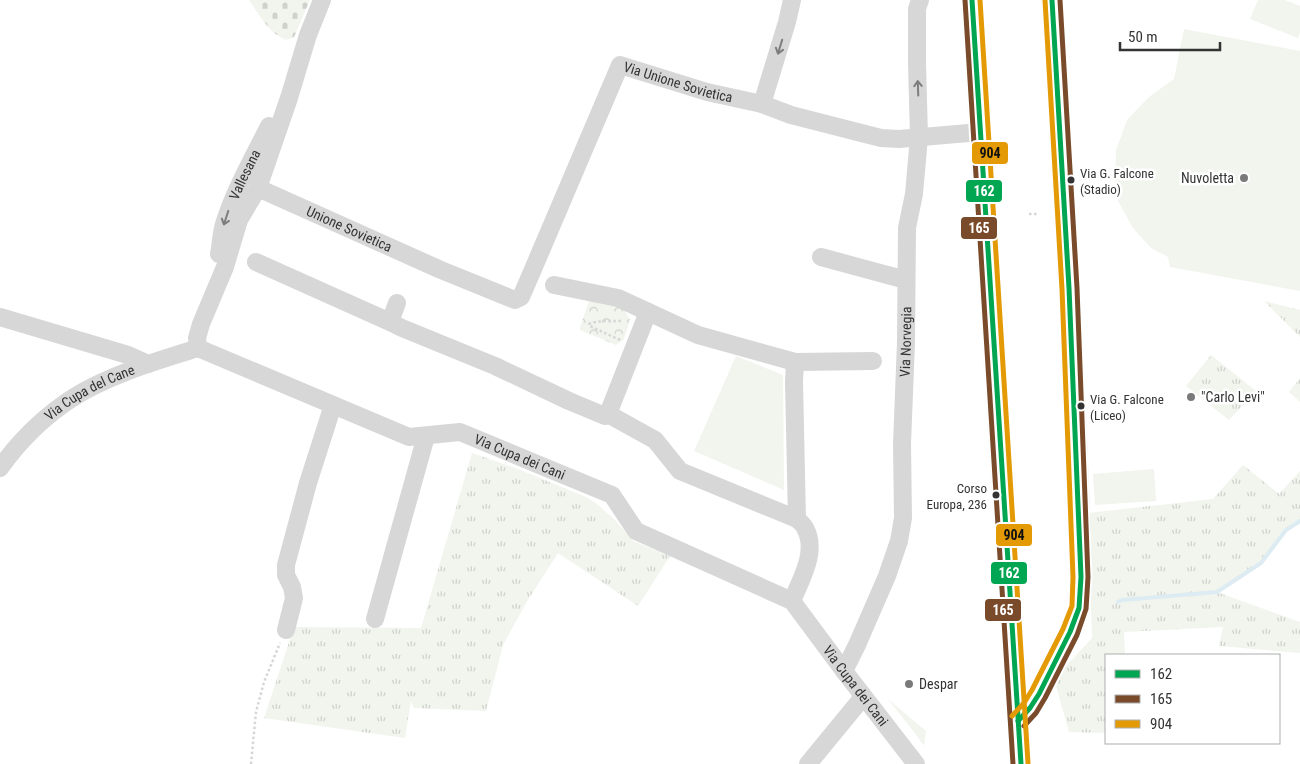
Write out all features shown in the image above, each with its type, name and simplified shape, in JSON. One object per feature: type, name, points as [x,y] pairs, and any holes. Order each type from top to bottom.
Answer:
[{"type":"main road","points":[[972,0],[1021,764]]},
{"type":"main road","points":[[1018,721],[1039,694],[1070,632],[1079,608],[1081,577],[1074,367],[1052,0]]},
{"type":"main road","points":[[1014,658],[1022,665],[1033,667],[1046,663],[1060,651]]},
{"type":"street","points":[[289,98],[308,36],[322,0]]},
{"type":"street","points":[[762,104],[792,0]]},
{"type":"street","name":"Via Norvegia","points":[[844,671],[887,576],[899,541],[903,518],[902,444],[906,342],[907,228],[914,194],[919,137],[917,9],[920,0]]},
{"type":"street","name":"Via Unione Sovietica","points":[[441,270],[515,300],[521,296],[620,64],[706,92],[762,104],[791,115],[881,138],[899,139],[980,132]]},
{"type":"street","name":"Vallesana","points":[[258,188],[289,98]]},
{"type":"street","name":"Vallesana","points":[[198,348],[190,325],[200,307],[220,254],[224,226],[230,208],[242,178],[272,120],[289,98]]},
{"type":"street","points":[[198,348],[197,338],[201,324],[225,266],[239,220],[258,188]]},
{"type":"street","name":"Unione Sovietica","points":[[258,188],[441,270]]},
{"type":"street","points":[[821,257],[906,280]]},
{"type":"street","points":[[256,262],[402,328],[495,366],[569,401],[605,416],[608,414],[655,440],[680,471],[797,519],[805,528],[810,542],[809,558],[792,601]]},
{"type":"street","points":[[554,285],[618,298],[698,335],[795,362],[874,361]]},
{"type":"street","points":[[390,322],[397,303]]},
{"type":"street","points":[[608,414],[648,312]]},
{"type":"street","points":[[0,317],[128,355],[148,364]]},
{"type":"street","name":"Via Cupa del Cane","points":[[0,468],[39,424],[74,397],[148,364],[198,348]]},
{"type":"street","name":"Via Cupa dei Cani","points":[[198,348],[409,437],[460,432],[612,495],[636,531],[792,601],[916,764]]},
{"type":"street","points":[[795,362],[797,519]]},
{"type":"street","points":[[286,630],[294,598],[292,587],[286,575],[286,565],[308,483],[333,405]]},
{"type":"street","points":[[375,619],[426,436]]},
{"type":"street","points":[[808,764],[864,697]]},
{"type":"path","points":[[1029,214],[1038,214]]},
{"type":"path","points":[[620,340],[589,324],[601,321],[622,321]]},
{"type":"path","points":[[251,764],[256,712],[264,682],[286,630]]},
{"type":"green space","points":[[249,0],[310,0],[294,37],[286,40],[269,28]]},
{"type":"green space","points":[[1258,0],[1285,0],[1300,6],[1300,32],[1298,38],[1250,19]]},
{"type":"green space","points":[[1184,29],[1300,51],[1300,291],[1170,267],[1168,257],[1151,248],[1133,228],[1118,201],[1115,182],[1116,150],[1127,120],[1149,97],[1174,79]]},
{"type":"green space","points":[[590,298],[624,309],[630,320],[624,339],[616,345],[580,330]]},
{"type":"green space","points":[[1264,301],[1300,310],[1300,337]]},
{"type":"green space","points":[[1211,355],[1256,391],[1229,420],[1186,386]]},
{"type":"green space","points":[[736,356],[783,375],[784,490],[694,451]]},
{"type":"green space","points":[[1300,378],[1300,402],[1289,392]]},
{"type":"green space","points":[[472,453],[518,469],[586,497],[615,520],[633,541],[670,556],[638,606],[558,553],[526,603],[503,645],[486,711],[414,708],[411,701],[405,738],[264,718],[294,627],[421,628]]},
{"type":"green space","points":[[1243,465],[1279,494],[1300,471],[1300,522],[1286,530],[1261,563],[1217,592],[1300,622],[1300,653],[1219,646],[1223,627],[1124,632],[1125,654],[1105,654],[1105,733],[1069,732],[1054,679],[1092,638],[1088,513],[1213,499]]},
{"type":"green space","points":[[1154,469],[1156,501],[1095,505],[1093,474]]},
{"type":"green space","points":[[888,699],[926,731],[924,745]]},
{"type":"waterway","points":[[1118,602],[1122,600],[1217,592],[1261,563],[1286,530],[1300,521]]},
{"type":"transit line","name":"165","points":[[965,0],[1013,764]]},
{"type":"transit line","name":"162","points":[[972,0],[1021,764]]},
{"type":"transit line","name":"904","points":[[980,0],[1028,763]]},
{"type":"transit line","name":"904","points":[[1012,716],[1024,703],[1032,690],[1063,629],[1072,606],[1073,577],[1062,289],[1045,0]]},
{"type":"transit line","name":"162","points":[[1018,721],[1039,694],[1070,632],[1079,608],[1081,577],[1069,288],[1052,0]]},
{"type":"transit line","name":"165","points":[[1024,726],[1036,713],[1045,698],[1077,635],[1086,609],[1088,577],[1077,288],[1060,0]]},
{"type":"place","name":"Nuvoletta","points":[[1244,178]]},
{"type":"place","name":"Via G. Falcone (Stadio)","points":[[1071,180]]},
{"type":"place","name":"\"Carlo Levi\"","points":[[1191,397]]},
{"type":"place","name":"Via G. Falcone (Liceo)","points":[[1081,406]]},
{"type":"place","name":"Corso Europa, 236","points":[[996,495]]},
{"type":"place","name":"Despar","points":[[909,684]]}]
